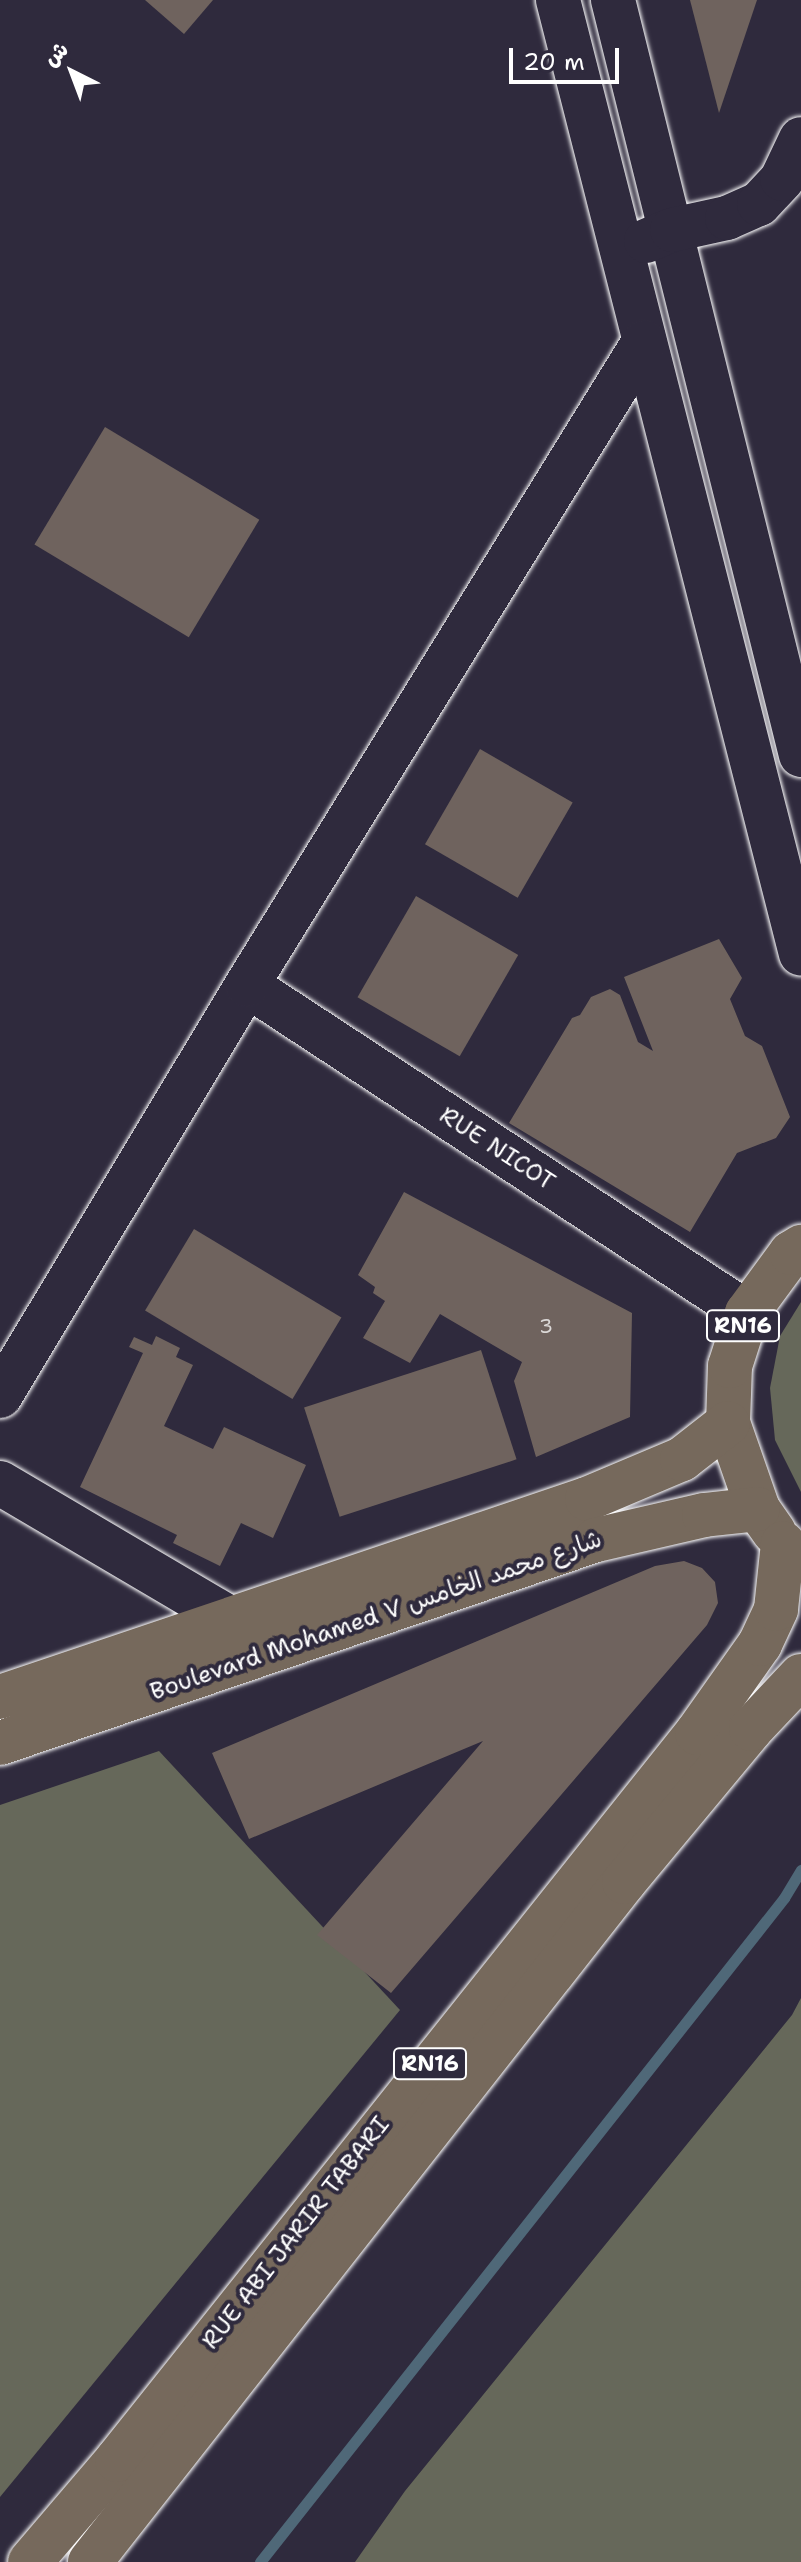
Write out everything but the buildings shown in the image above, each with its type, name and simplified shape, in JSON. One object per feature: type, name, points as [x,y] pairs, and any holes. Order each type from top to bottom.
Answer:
[{"type":"main road","name":"RN16","points":[[792,1548],[758,1509],[728,1423],[730,1366],[747,1313],[791,1253],[801,1247]]},
{"type":"main road","name":"Boulevard Mohamed V شارع محمد الخامس","points":[[0,1697],[587,1499],[682,1459],[728,1423]]},
{"type":"main road","name":"Boulevard Mohamed V شارع محمد الخامس","points":[[0,1743],[596,1540],[704,1515],[758,1509]]},
{"type":"main road","name":"RUE ABI JARIR TABARI","points":[[30,2562],[117,2460],[697,1733],[760,1644],[776,1609],[792,1548]]},
{"type":"main road","name":"RUE ABI JARIR TABARI","points":[[90,2562],[615,1894],[751,1729],[801,1676]]},
{"type":"street","points":[[558,0],[801,954]]},
{"type":"street","points":[[613,0],[801,755]]},
{"type":"street","points":[[624,250],[672,230],[698,227],[759,204],[782,179],[801,139]]},
{"type":"street","points":[[0,1396],[247,985],[644,342]]},
{"type":"street","name":"RUE NICOT","points":[[247,985],[747,1313]]},
{"type":"street","points":[[0,1483],[231,1619]]},
{"type":"green space","points":[[801,1302],[801,1492],[775,1440],[770,1388],[780,1336]]},
{"type":"green space","points":[[159,1751],[400,2010],[0,2497],[0,1805]]},
{"type":"green space","points":[[801,1998],[801,2562],[355,2562],[405,2491],[792,2015]]},
{"type":"waterway","points":[[260,2562],[784,1898],[801,1870]]}]
